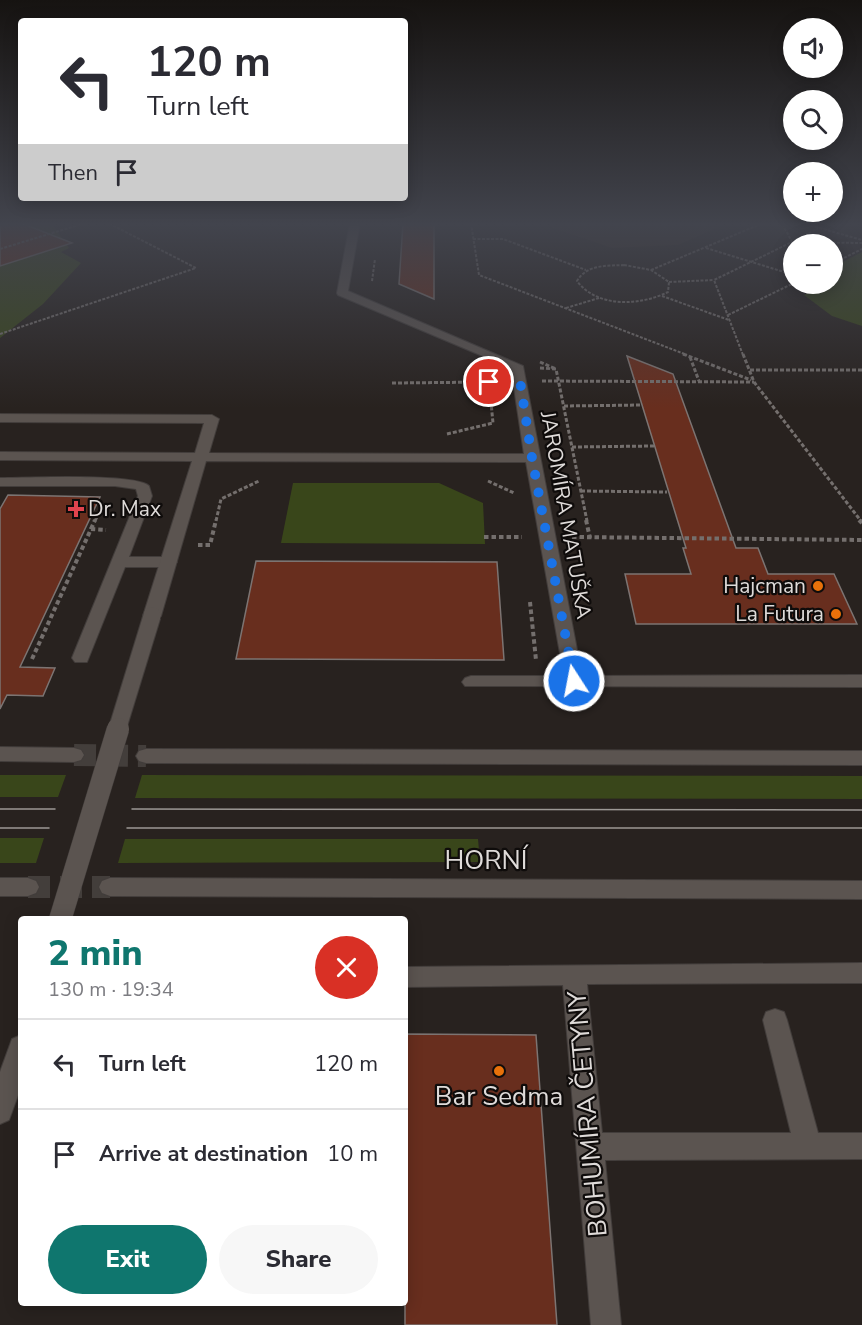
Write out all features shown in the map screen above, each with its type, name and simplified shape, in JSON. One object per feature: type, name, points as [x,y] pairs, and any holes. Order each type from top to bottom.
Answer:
[{"type":"street","points":[[343,285],[342,293],[518,366]]},
{"type":"street","name":"JAROMÍRA MATUŠKA","points":[[518,366],[532,458],[574,681]]},
{"type":"street","points":[[0,417],[212,419],[61,916]]},
{"type":"street","points":[[0,456],[532,458]]},
{"type":"street","points":[[0,482],[115,482],[142,486],[145,496],[81,658]]},
{"type":"street","points":[[117,562],[169,562]]},
{"type":"street","points":[[471,682],[862,681]]},
{"type":"street","points":[[0,754],[74,755]]},
{"type":"street","points":[[146,756],[862,758]]},
{"type":"street","points":[[0,887],[28,887]]},
{"type":"street","name":"HORNÍ","points":[[110,887],[862,890]]},
{"type":"street","name":"BOHUMÍRA ČETYNY","points":[[606,1325],[574,974],[862,973]]},
{"type":"street","points":[[408,977],[574,974]]},
{"type":"street","points":[[775,1020],[808,1146]]},
{"type":"street","points":[[0,1110],[18,1055]]},
{"type":"street","points":[[590,1147],[862,1146]]},
{"type":"path","points":[[0,334],[146,285]]},
{"type":"path","points":[[504,285],[754,382]]},
{"type":"path","points":[[578,285],[599,298]]},
{"type":"path","points":[[565,309],[599,298],[640,301],[662,296],[668,292],[669,285]]},
{"type":"path","points":[[716,285],[754,382],[862,524]]},
{"type":"path","points":[[728,315],[783,288]]},
{"type":"path","points":[[662,296],[730,320]]},
{"type":"path","points":[[690,357],[699,381]]},
{"type":"path","points":[[518,366],[556,369],[590,537]]},
{"type":"path","points":[[750,370],[862,370]]},
{"type":"path","points":[[392,382],[754,382]]},
{"type":"path","points":[[440,458],[441,436],[493,423],[489,382]]},
{"type":"path","points":[[564,406],[642,405]]},
{"type":"path","points":[[572,447],[654,446]]},
{"type":"path","points":[[175,544],[210,545],[221,499],[260,480]]},
{"type":"path","points":[[487,481],[519,495]]},
{"type":"path","points":[[581,491],[667,492]]},
{"type":"path","points":[[32,659],[107,494]]},
{"type":"path","points":[[484,537],[523,537],[522,527]]},
{"type":"path","points":[[91,529],[131,530]]},
{"type":"path","points":[[547,537],[862,540]]},
{"type":"path","points":[[530,597],[538,681]]},
{"type":"green space","points":[[0,285],[61,285],[43,304],[0,338]]},
{"type":"green space","points":[[843,285],[862,285],[862,326],[832,316],[804,295],[843,294]]},
{"type":"green space","points":[[293,483],[439,483],[483,503],[485,544],[281,543]]},
{"type":"green space","points":[[0,775],[66,775],[58,797],[0,797]]},
{"type":"green space","points":[[142,775],[862,776],[862,799],[135,798]]},
{"type":"green space","points":[[0,838],[44,838],[36,863],[0,863]]},
{"type":"green space","points":[[125,839],[478,839],[480,862],[118,863]]},
{"type":"building","points":[[401,285],[434,285],[434,299]]},
{"type":"building","points":[[627,356],[673,374],[736,548],[758,548],[768,574],[834,574],[857,624],[636,624],[625,574],[691,574],[683,548],[686,548]]},
{"type":"building","points":[[8,495],[100,497],[20,667],[55,668],[43,696],[7,695],[0,709],[0,509]]},
{"type":"building","points":[[256,561],[497,562],[504,660],[236,659]]},
{"type":"building","points":[[408,1034],[536,1035],[557,1325],[405,1325],[405,1306],[408,1306]]},
{"type":"tunnel","points":[[74,755],[146,756]]},
{"type":"tunnel","points":[[28,887],[110,887]]},
{"type":"tram line","points":[[0,809],[55,809]]},
{"type":"tram line","points":[[132,809],[862,810]]},
{"type":"tram line","points":[[0,828],[49,828]]},
{"type":"tram line","points":[[127,828],[862,828]]},
{"type":"place","name":"Dr. Max","points":[[76,509]]},
{"type":"place","name":"Hajcman","points":[[818,586]]},
{"type":"place","name":"La Futura","points":[[836,614]]},
{"type":"place","name":"Bar Sedma","points":[[499,1071]]},
{"type":"route","points":[[489,382],[520,381],[532,458],[574,681]]}]
